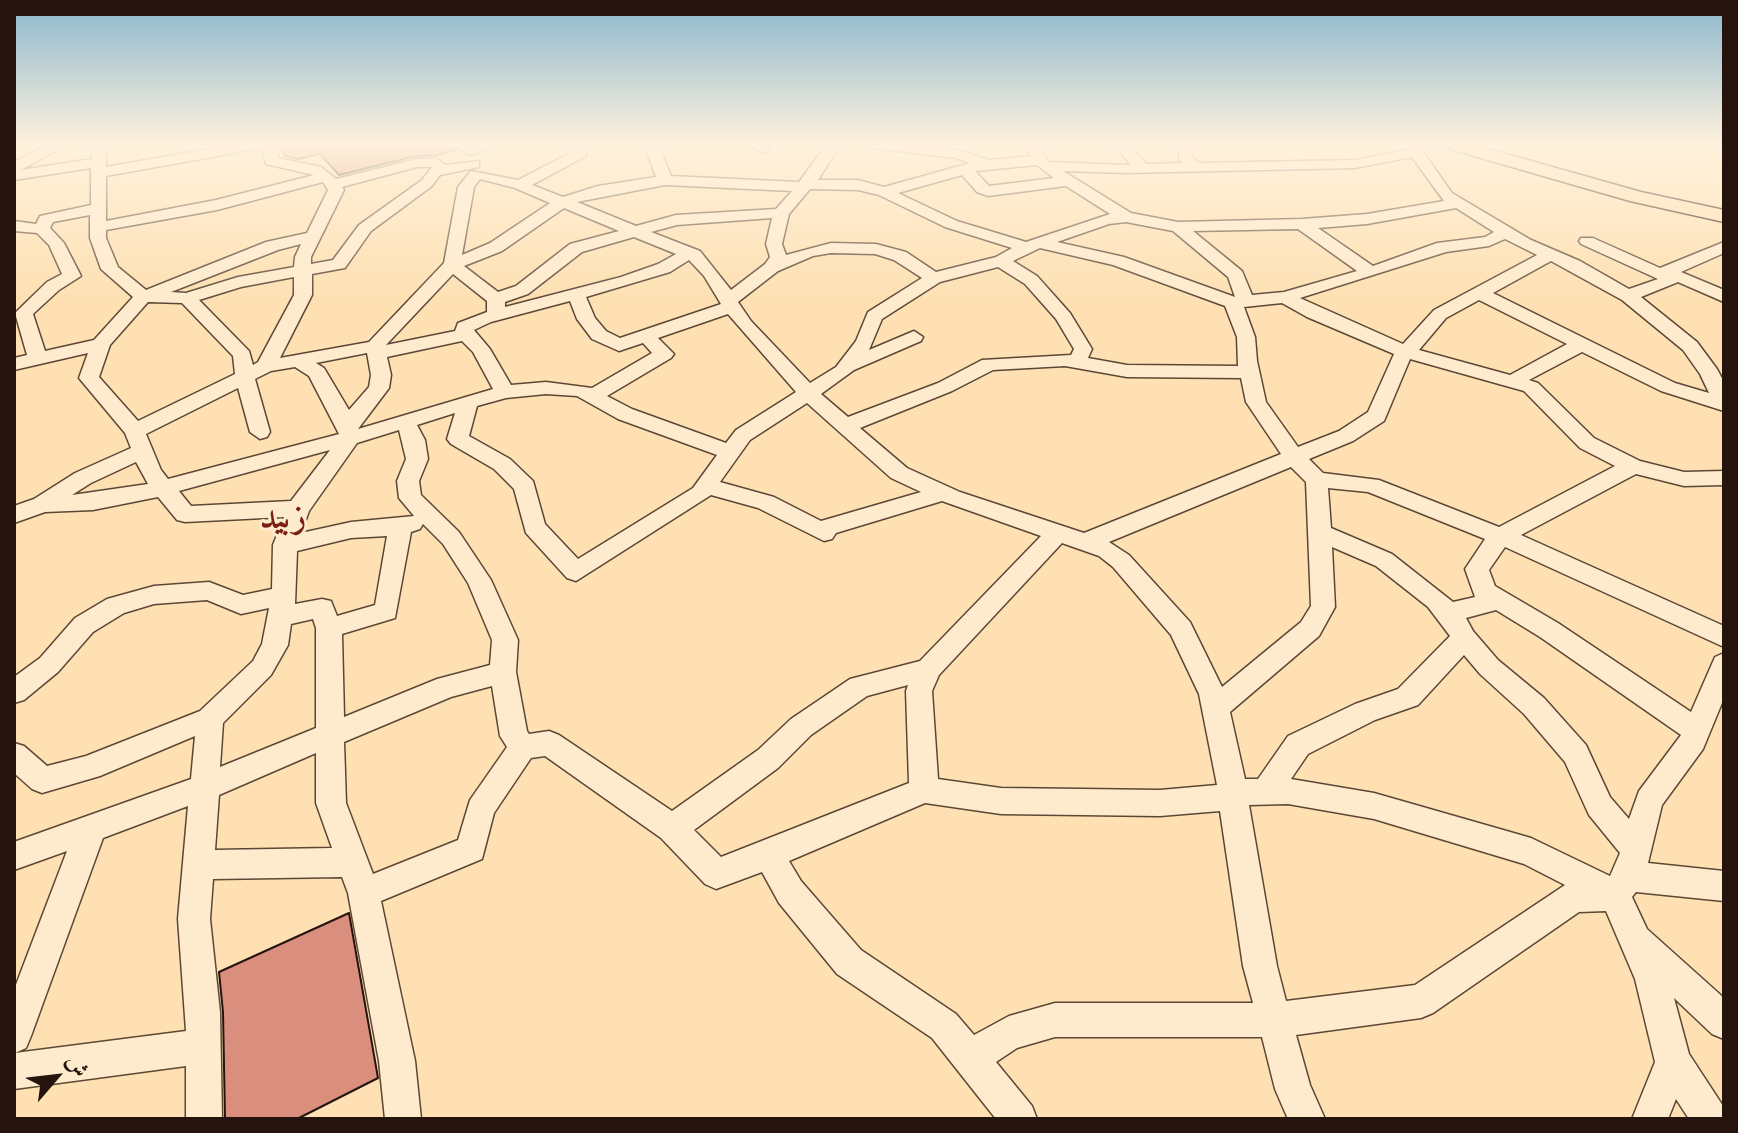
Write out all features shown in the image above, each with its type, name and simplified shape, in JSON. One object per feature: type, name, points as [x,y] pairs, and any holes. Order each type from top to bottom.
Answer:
[{"type":"main road","points":[[1637,197],[1724,216]]},
{"type":"main road","points":[[1665,197],[1724,209]]},
{"type":"street","points":[[91,272],[98,238],[100,197]]},
{"type":"street","points":[[99,227],[254,197]]},
{"type":"street","points":[[266,366],[303,295],[303,257],[330,207],[330,197]]},
{"type":"street","points":[[14,226],[42,229],[91,272],[144,297],[187,298],[238,282],[339,264],[365,228],[408,197]]},
{"type":"street","points":[[452,265],[464,197]]},
{"type":"street","points":[[549,197],[689,253],[711,273],[744,324],[807,391],[899,473],[944,493],[1107,550],[1121,561],[1181,629],[1212,694],[1260,966],[1293,1089],[1307,1119]]},
{"type":"street","points":[[375,349],[452,265],[496,247],[562,202],[579,197]]},
{"type":"street","points":[[577,296],[586,319],[599,335],[619,345],[730,304],[772,267],[778,257],[774,244],[781,213],[795,197]]},
{"type":"street","points":[[894,197],[951,224],[1118,261],[1239,301],[1285,297],[1443,247],[1489,241],[1505,232]]},
{"type":"street","points":[[1094,197],[1126,217]]},
{"type":"street","points":[[1451,197],[1505,232],[1628,296],[1690,346],[1710,373],[1724,405]]},
{"type":"street","points":[[846,367],[865,342],[874,316],[934,278],[1001,261],[1032,244],[1107,219],[1126,217],[1178,227],[1302,224],[1367,219],[1457,203]]},
{"type":"street","points":[[42,229],[46,219],[100,208]]},
{"type":"street","points":[[505,392],[481,349],[465,335],[465,327],[522,290],[576,248],[676,220],[781,213]]},
{"type":"street","points":[[1302,224],[1370,272]]},
{"type":"street","points":[[1178,227],[1236,275],[1256,402],[1294,457],[1317,480],[1371,485],[1500,536],[1724,637]]},
{"type":"street","points":[[298,509],[185,514],[151,473],[140,441],[89,378],[101,344],[132,306],[144,297],[272,246],[314,236]]},
{"type":"street","points":[[1587,241],[1658,274],[1683,277],[1724,297]]},
{"type":"street","points":[[1628,296],[1670,281],[1666,272],[1724,247]]},
{"type":"street","points":[[772,267],[809,252],[831,248],[876,249],[900,256],[934,278]]},
{"type":"street","points":[[496,308],[577,296],[664,268],[689,253]]},
{"type":"street","points":[[1086,542],[1346,436],[1377,416],[1399,360],[1440,314],[1551,255]]},
{"type":"street","points":[[1001,261],[1031,280],[1064,317],[1083,349],[1077,362]]},
{"type":"street","points":[[452,265],[496,308]]},
{"type":"street","points":[[38,359],[24,313],[53,286],[91,272]]},
{"type":"street","points":[[1479,293],[1668,387],[1724,405]]},
{"type":"street","points":[[1285,297],[1313,313],[1406,352],[1531,387],[1587,443],[1633,466],[1684,479],[1724,478]]},
{"type":"street","points":[[187,298],[242,355],[245,379],[260,432]]},
{"type":"street","points":[[14,515],[42,504],[266,366],[465,335]]},
{"type":"street","points":[[592,396],[664,354],[647,337]]},
{"type":"street","points":[[468,403],[458,439],[502,464],[525,486],[534,527],[576,572],[701,493],[743,435],[846,367],[914,337]]},
{"type":"street","points":[[14,364],[101,344]]},
{"type":"street","points":[[1513,381],[1580,345]]},
{"type":"street","points":[[14,755],[42,780],[90,767],[210,719],[262,668],[275,645],[283,607],[285,545],[298,509],[379,388],[381,375],[375,349]]},
{"type":"street","points":[[845,426],[945,387],[989,364],[1065,360],[1127,371],[1249,372]]},
{"type":"street","points":[[298,361],[317,372],[348,432]]},
{"type":"street","points":[[42,504],[93,502],[164,488],[348,432],[405,422],[505,392],[546,388],[581,390],[625,414],[730,452]]},
{"type":"street","points":[[405,422],[414,440],[417,459],[408,481],[410,498],[451,538],[479,580],[505,640],[503,672],[514,736],[523,747]]},
{"type":"street","points":[[1448,613],[1489,603],[1477,569],[1500,536],[1566,504],[1633,466]]},
{"type":"street","points":[[1215,708],[1310,629],[1323,607],[1317,480]]},
{"type":"street","points":[[706,486],[766,502],[824,533],[825,528],[944,493]]},
{"type":"street","points":[[285,545],[351,530],[400,527],[429,516]]},
{"type":"street","points":[[329,628],[386,611],[400,527]]},
{"type":"street","points":[[924,790],[919,691],[928,669],[1059,532]]},
{"type":"street","points":[[1319,532],[1384,560],[1437,600],[1489,667],[1534,706],[1576,754],[1627,873],[1633,936],[1652,978],[1673,1062],[1710,1119]]},
{"type":"street","points":[[14,692],[49,665],[84,625],[116,606],[154,595],[209,591],[241,605],[322,608],[329,628],[331,803],[364,893],[397,1061],[403,1119]]},
{"type":"street","points":[[1485,592],[1549,630],[1697,731]]},
{"type":"street","points":[[1266,791],[1298,745],[1365,712],[1408,697],[1464,638]]},
{"type":"street","points":[[972,1057],[1009,1033],[1055,1020],[1275,1020],[1421,1001],[1574,897],[1627,873],[1649,800],[1693,741],[1724,664]]},
{"type":"street","points":[[672,828],[768,759],[801,727],[859,687],[928,669]]},
{"type":"street","points":[[14,856],[205,787],[446,687],[503,672]]},
{"type":"street","points":[[204,1119],[203,1046],[194,919],[210,719]]},
{"type":"street","points":[[364,893],[471,849],[480,809],[523,747],[549,743],[672,828],[716,874],[924,790],[1001,801],[1160,803],[1288,791],[1374,806],[1531,852],[1627,873],[1724,886]]},
{"type":"street","points":[[14,1036],[91,828]]},
{"type":"street","points":[[769,855],[790,892],[849,962],[944,1026],[1019,1119]]},
{"type":"street","points":[[198,865],[353,862]]},
{"type":"street","points":[[1633,936],[1724,1022]]},
{"type":"street","points":[[14,1071],[203,1046]]},
{"type":"street","points":[[1650,1119],[1673,1062]]},
{"type":"building","points":[[349,913],[378,1078],[297,1119],[225,1119],[219,972]]},
{"type":"district","name":"زبيد","points":[[283,519]]}]
